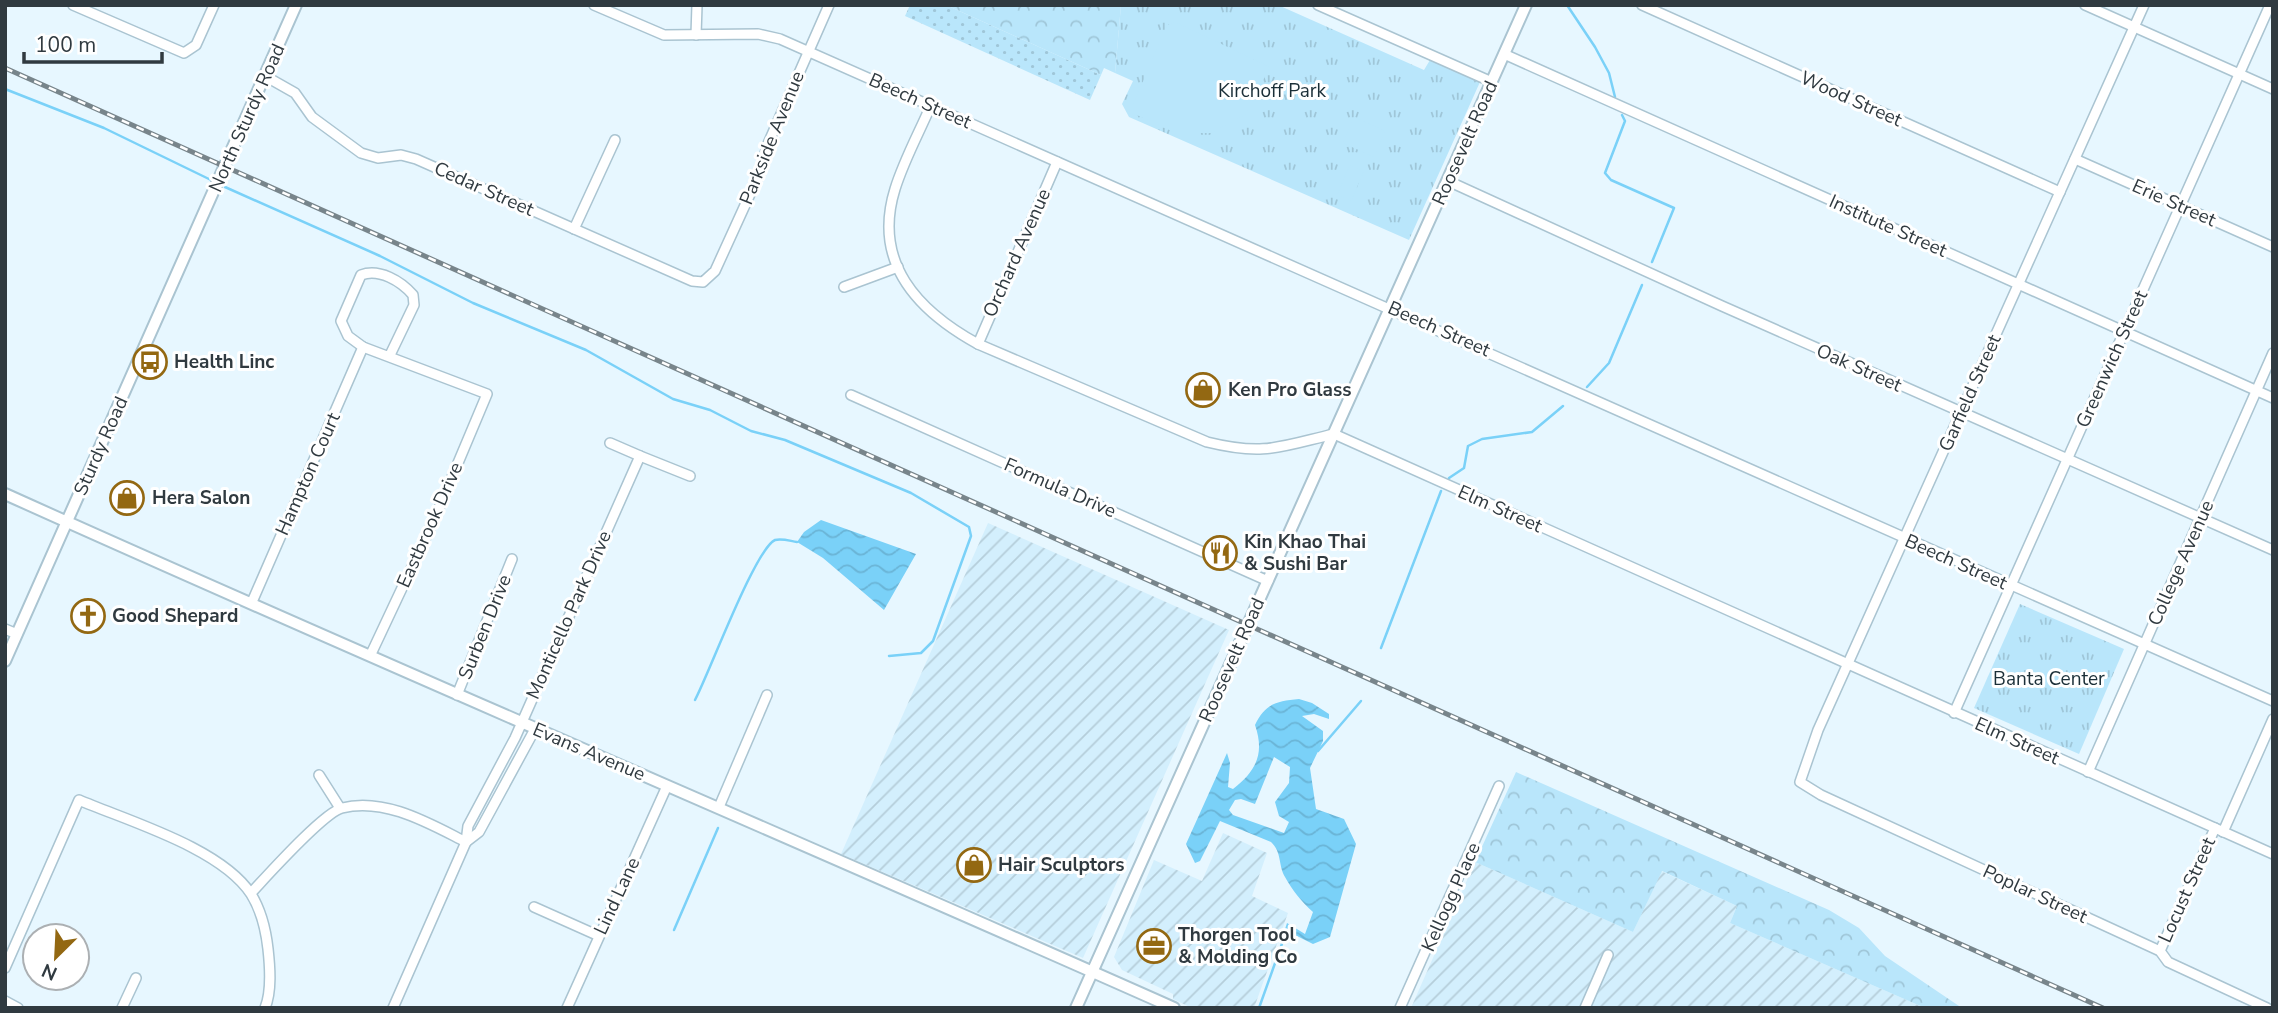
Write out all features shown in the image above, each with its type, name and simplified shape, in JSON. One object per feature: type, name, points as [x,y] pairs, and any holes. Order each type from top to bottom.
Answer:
[{"type":"street","points":[[78,6],[177,51],[189,51],[198,41],[214,5]]},
{"type":"street","name":"North Sturdy Road","points":[[197,230],[296,5]]},
{"type":"street","name":"Beech Street","points":[[594,5],[656,32],[674,36],[758,34],[780,39],[1391,307],[1904,539],[2273,701]]},
{"type":"street","points":[[696,35],[697,5]]},
{"type":"street","name":"Parkside Avenue","points":[[715,271],[761,170],[767,146],[829,5]]},
{"type":"street","points":[[1318,5],[1492,82]]},
{"type":"street","name":"Roosevelt Road","points":[[1076,1008],[1526,5]]},
{"type":"street","name":"Wood Street","points":[[1642,5],[2060,192]]},
{"type":"street","points":[[2085,5],[2273,89]]},
{"type":"street","name":"Garfield Street","points":[[1800,782],[1818,730],[2144,5]]},
{"type":"street","name":"Greenwich Street","points":[[1954,713],[2270,5]]},
{"type":"street","name":"Institute Street","points":[[1504,54],[2273,398]]},
{"type":"street","name":"Cedar Street","points":[[265,76],[295,93],[312,117],[367,156],[416,159],[692,281],[707,280],[715,271]]},
{"type":"street","points":[[931,105],[898,180],[891,204],[890,230],[898,267],[924,308],[949,328],[978,344],[1207,442],[1238,450],[1266,451],[1334,434]]},
{"type":"street","points":[[574,229],[615,140]]},
{"type":"street","name":"Erie Street","points":[[2075,159],[2273,247]]},
{"type":"street","name":"Orchard Avenue","points":[[978,344],[1057,162]]},
{"type":"street","name":"Oak Street","points":[[1448,180],[1961,413],[2273,550]]},
{"type":"street","name":"Sturdy Road","points":[[5,661],[197,230]]},
{"type":"street","points":[[844,287],[898,267]]},
{"type":"street","points":[[371,271],[390,278],[414,295],[414,305],[390,355],[363,347],[348,336],[341,321],[361,275],[371,271]]},
{"type":"street","name":"Hampton Court","points":[[252,602],[363,347]]},
{"type":"street","name":"College Avenue","points":[[2088,772],[2273,353]]},
{"type":"street","name":"Eastbrook Drive","points":[[371,654],[434,520],[487,394],[390,355]]},
{"type":"street","name":"Formula Drive","points":[[851,395],[1268,581]]},
{"type":"street","name":"Elm Street","points":[[1334,434],[2273,854]]},
{"type":"street","points":[[610,443],[690,476]]},
{"type":"street","name":"Monticello Park Drive","points":[[393,1008],[466,842],[468,826],[520,723],[640,456]]},
{"type":"street","name":"Evans Avenue","points":[[5,494],[371,654],[520,723],[719,807],[1174,1008]]},
{"type":"street","name":"Surben Drive","points":[[457,695],[512,559]]},
{"type":"street","points":[[5,629],[17,634]]},
{"type":"street","points":[[719,807],[767,695]]},
{"type":"street","name":"Locust Street","points":[[2160,951],[2273,719]]},
{"type":"street","name":"Monticello Park Drive","points":[[466,842],[479,832],[535,729]]},
{"type":"street","points":[[319,775],[340,808]]},
{"type":"street","name":"Poplar Street","points":[[1800,782],[1832,800],[2160,951],[2168,962],[2267,1008]]},
{"type":"street","name":"Lind Lane","points":[[567,1008],[667,786]]},
{"type":"street","name":"Kellogg Place","points":[[1400,1008],[1499,786]]},
{"type":"street","points":[[5,968],[79,800],[198,851],[228,871],[251,893],[266,930],[270,965],[265,1008]]},
{"type":"street","points":[[251,893],[316,827],[340,808],[387,808],[466,842]]},
{"type":"street","points":[[534,907],[598,936]]},
{"type":"street","points":[[1585,1008],[1608,955]]},
{"type":"street","points":[[122,1008],[136,978]]},
{"type":"street","points":[[5,1001],[18,1008]]},
{"type":"shaded area","points":[[988,523],[1229,630],[1083,958],[841,854]]},
{"type":"shaded area","points":[[1223,833],[1267,853],[1252,896],[1288,913],[1254,1008],[1192,1008],[1173,999],[1173,994],[1122,970],[1114,957],[1154,860],[1202,881]]},
{"type":"shaded area","points":[[1475,862],[1633,932],[1661,871],[1737,906],[1730,923],[1925,1008],[1411,1008]]},
{"type":"green space","points":[[910,5],[946,5],[1101,75],[1090,100],[905,16]]},
{"type":"green space","points":[[946,5],[1121,5],[1115,73],[1104,68],[1101,75]]},
{"type":"green space","name":"Kirchoff Park","points":[[1121,5],[1278,5],[1424,70],[1430,60],[1480,82],[1409,240],[1129,117],[1122,104],[1133,81],[1115,73]]},
{"type":"green space","points":[[1175,22],[1270,67],[1245,115],[1211,133],[1176,133],[1130,112],[1167,25]]},
{"type":"green space","points":[[1354,117],[1385,131],[1374,157],[1343,143]]},
{"type":"green space","points":[[1350,165],[1364,171],[1351,201],[1337,195]]},
{"type":"green space","name":"Banta Center","points":[[2020,604],[2124,649],[2079,754],[1974,708]]},
{"type":"green space","points":[[1516,772],[1829,910],[1859,928],[1885,956],[1962,1008],[1925,1008],[1730,923],[1737,906],[1662,871],[1633,932],[1475,862]]},
{"type":"water","points":[[821,520],[916,554],[884,610],[823,558],[797,542],[804,532]]},
{"type":"water","points":[[1299,699],[1312,703],[1329,714],[1329,719],[1314,714],[1302,716],[1323,731],[1323,741],[1310,768],[1316,809],[1344,819],[1356,844],[1330,937],[1313,944],[1295,935],[1285,942],[1281,941],[1287,923],[1305,934],[1313,912],[1288,882],[1277,850],[1271,842],[1220,821],[1200,861],[1195,863],[1186,844],[1227,753],[1230,763],[1228,787],[1233,789],[1248,775],[1256,761],[1259,745],[1255,725],[1263,712],[1272,705]],"holes":[[[1274,757],[1290,767],[1289,783],[1275,802],[1279,816],[1289,822],[1284,833],[1233,815],[1229,810],[1235,800],[1241,799],[1255,804]]]},
{"type":"waterway","points":[[1567,5],[1609,73],[1615,97]]},
{"type":"waterway","points":[[5,89],[104,128],[211,180]]},
{"type":"waterway","points":[[1622,115],[1625,121],[1605,173],[1611,180],[1674,208],[1652,262]]},
{"type":"waterway","points":[[225,187],[380,256],[473,303],[586,350],[673,399],[710,410],[751,431],[785,440],[911,493],[969,527],[971,536],[933,641],[921,653],[889,656]]},
{"type":"waterway","points":[[1587,387],[1609,363],[1642,285]]},
{"type":"waterway","points":[[1449,478],[1464,468],[1468,446],[1482,439],[1532,432],[1563,406]]},
{"type":"waterway","points":[[1381,648],[1441,491]]},
{"type":"waterway","points":[[695,700],[766,548],[775,540],[797,542]]},
{"type":"waterway","points":[[1318,751],[1361,701]]},
{"type":"waterway","points":[[674,930],[718,828]]},
{"type":"waterway","points":[[1259,1008],[1284,938]]},
{"type":"railway","points":[[5,68],[2103,1008]]},
{"type":"place","name":"Health Linc","points":[[150,362]]},
{"type":"place","name":"Ken Pro Glass","points":[[1203,390]]},
{"type":"place","name":"Hera Salon","points":[[127,498]]},
{"type":"place","name":"Kin Khao Thai & Sushi Bar","points":[[1220,553]]},
{"type":"place","name":"Good Shepard","points":[[88,616]]},
{"type":"place","name":"Hair Sculptors","points":[[974,865]]},
{"type":"place","name":"Thorgen Tool & Molding Co","points":[[1154,946]]}]
